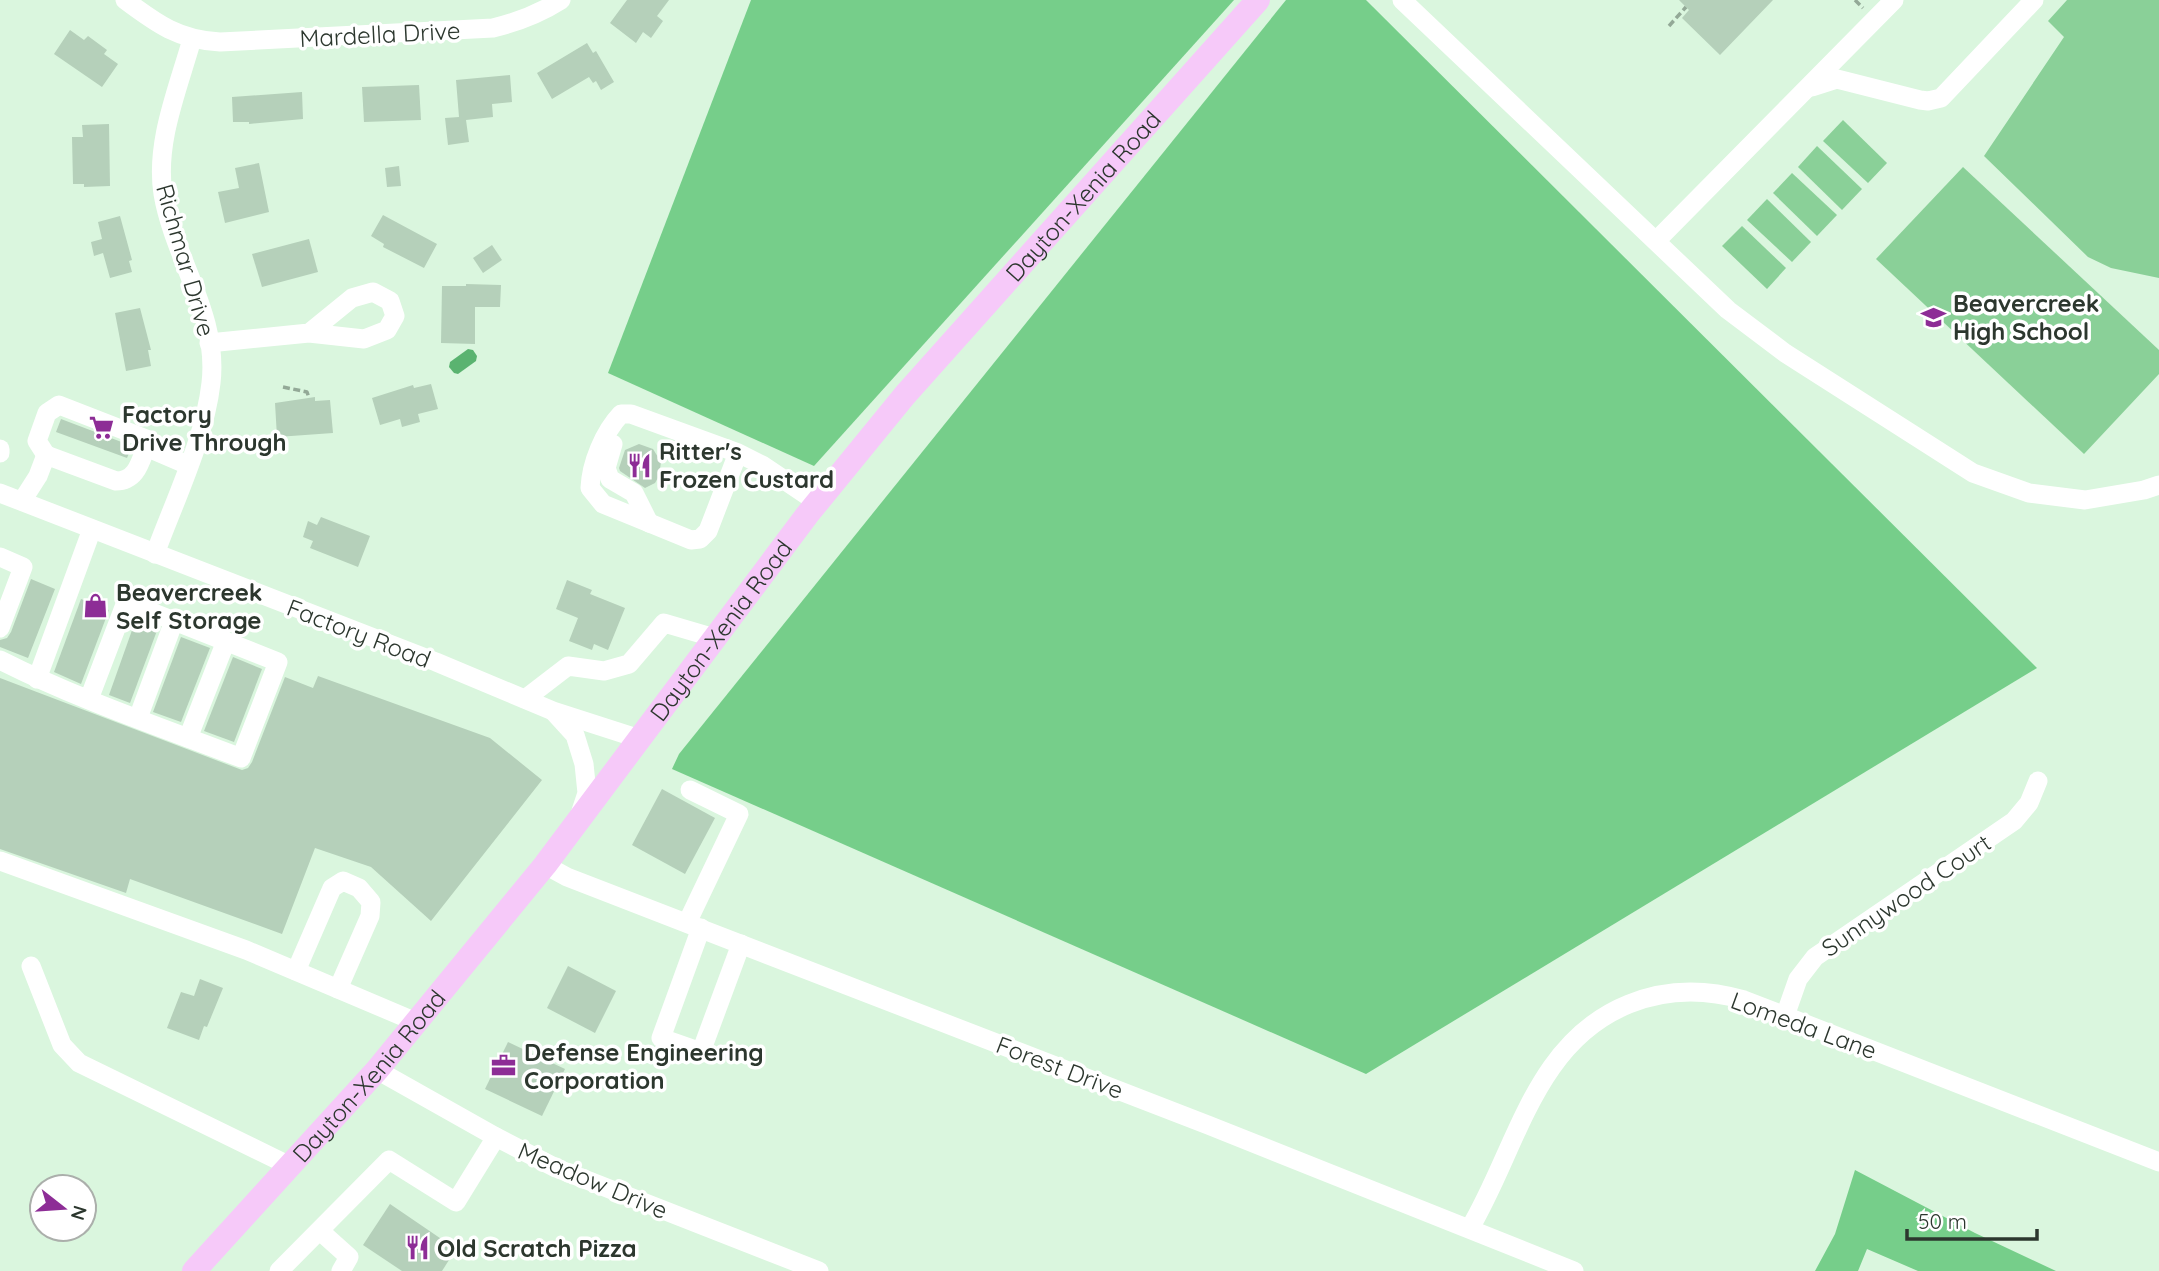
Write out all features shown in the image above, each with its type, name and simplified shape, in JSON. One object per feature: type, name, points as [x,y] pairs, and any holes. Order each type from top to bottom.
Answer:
[{"type":"main road","name":"Dayton-Xenia Road","points":[[194,1271],[377,1070],[545,865],[817,502],[905,395],[1258,0]]},
{"type":"street","points":[[125,0],[175,34],[192,39]]},
{"type":"street","name":"Mardella Drive","points":[[192,39],[220,43],[493,28],[522,21],[561,0]]},
{"type":"street","points":[[1402,0],[1728,310],[1785,353],[1973,473],[2029,492],[2085,500],[2159,485]]},
{"type":"street","points":[[1657,240],[1711,174],[1807,90],[1894,0]]},
{"type":"street","points":[[1807,90],[1837,79],[1920,100],[1941,98],[2034,0]]},
{"type":"street","name":"Richmar Drive","points":[[155,554],[204,417],[211,383],[209,343],[197,291],[168,215],[162,178],[165,132],[192,39]]},
{"type":"street","points":[[209,343],[309,333]]},
{"type":"street","points":[[59,405],[149,440],[146,447],[132,478],[116,481],[46,455],[37,441],[47,413],[59,405]]},
{"type":"street","points":[[738,453],[708,531],[700,539],[691,540],[603,504],[590,488],[590,472],[612,424],[621,414],[631,414],[738,453],[762,465],[817,502]]},
{"type":"street","points":[[146,447],[188,465]]},
{"type":"street","points":[[22,500],[38,476],[46,455]]},
{"type":"street","points":[[38,476],[44,510]]},
{"type":"street","name":"Factory Road","points":[[0,493],[553,711],[640,739]]},
{"type":"street","points":[[37,679],[92,529]]},
{"type":"street","points":[[0,557],[23,567],[0,628]]},
{"type":"street","points":[[0,660],[37,679],[241,758],[278,662],[127,602],[89,699]]},
{"type":"street","points":[[138,718],[174,621]]},
{"type":"street","points":[[525,699],[568,666],[604,671],[629,664],[664,623],[715,638]]},
{"type":"street","points":[[188,738],[226,641]]},
{"type":"street","points":[[553,711],[575,736],[584,764],[587,793],[575,826]]},
{"type":"street","name":"Sunnywood Court","points":[[1785,1016],[1798,979],[1815,957],[2014,821],[2029,803],[2038,781]]},
{"type":"street","points":[[690,789],[739,814],[694,925],[661,1038],[701,1052],[741,944]]},
{"type":"street","points":[[0,861],[246,950],[416,1022]]},
{"type":"street","name":"Forest Drive","points":[[545,865],[567,877],[1470,1228],[1574,1271]]},
{"type":"street","points":[[296,971],[332,888],[343,881],[359,888],[371,902],[370,916],[338,989]]},
{"type":"street","points":[[31,966],[62,1045],[79,1063],[290,1166]]},
{"type":"street","name":"Lomeda Lane","points":[[1470,1228],[1491,1190],[1528,1106],[1553,1063],[1574,1040],[1598,1020],[1639,1000],[1661,994],[1688,992],[1731,997],[2157,1157]]},
{"type":"street","name":"Meadow Drive","points":[[377,1070],[496,1137],[585,1181],[819,1271]]},
{"type":"street","points":[[279,1271],[389,1160],[456,1202],[496,1137]]},
{"type":"street","points":[[320,1231],[349,1258],[341,1271]]},
{"type":"path","points":[[1669,26],[1686,7]]},
{"type":"path","points":[[283,387],[307,392],[309,398]]},
{"type":"shaded area","points":[[751,0],[1234,0],[814,466],[608,373]]},
{"type":"shaded area","points":[[1286,0],[1366,0],[2037,668],[1366,1074],[672,769],[679,754]]},
{"type":"shaded area","points":[[2067,0],[2159,0],[2159,278],[2111,268],[2088,257],[1984,156],[2064,37],[2048,21]]},
{"type":"shaded area","points":[[1843,120],[1887,163],[1868,183],[1823,141]]},
{"type":"shaded area","points":[[1817,146],[1862,189],[1842,210],[1798,167]]},
{"type":"shaded area","points":[[1963,167],[2159,350],[2159,374],[2084,454],[1876,259]]},
{"type":"shaded area","points":[[1792,173],[1837,215],[1817,236],[1773,193]]},
{"type":"shaded area","points":[[1767,199],[1811,242],[1792,262],[1747,220]]},
{"type":"shaded area","points":[[1742,226],[1786,268],[1767,289],[1722,246]]},
{"type":"shaded area","points":[[468,349],[473,350],[477,356],[476,361],[458,374],[454,373],[449,367],[450,362]]},
{"type":"shaded area","points":[[1855,1170],[1975,1233],[2056,1271],[1918,1271],[1867,1249],[1858,1271],[1815,1271],[1835,1234]]},
{"type":"building","points":[[627,0],[669,0],[657,16],[663,21],[651,38],[643,32],[636,43],[610,23]]},
{"type":"building","points":[[1679,0],[1773,0],[1720,55],[1682,18],[1689,10]]},
{"type":"building","points":[[70,30],[84,40],[88,36],[107,50],[104,54],[118,64],[102,87],[54,54]]},
{"type":"building","points":[[587,43],[593,53],[596,51],[614,82],[601,90],[596,81],[593,83],[589,77],[552,99],[537,73]]},
{"type":"building","points":[[510,75],[512,102],[492,104],[493,117],[466,120],[469,142],[448,145],[445,118],[459,117],[456,80]]},
{"type":"building","points":[[419,85],[421,120],[364,122],[362,87]]},
{"type":"building","points":[[302,92],[303,119],[249,124],[233,122],[232,97]]},
{"type":"building","points":[[109,124],[110,186],[84,187],[84,184],[73,184],[72,137],[83,137],[82,125]]},
{"type":"building","points":[[259,163],[269,212],[225,223],[218,192],[239,188],[235,168]]},
{"type":"building","points":[[399,166],[401,186],[387,187],[385,168]]},
{"type":"building","points":[[383,215],[437,244],[424,268],[383,247],[384,244],[371,236]]},
{"type":"building","points":[[120,216],[132,260],[129,261],[132,272],[110,278],[103,253],[94,256],[91,242],[102,239],[98,222]]},
{"type":"building","points":[[309,239],[318,272],[262,287],[252,254]]},
{"type":"building","points":[[492,245],[502,260],[483,273],[473,258]]},
{"type":"building","points":[[501,285],[500,307],[475,307],[475,344],[441,343],[442,286]]},
{"type":"building","points":[[140,308],[151,350],[148,350],[151,366],[126,371],[115,313]]},
{"type":"building","points":[[431,384],[438,409],[418,414],[420,422],[402,427],[400,419],[380,425],[372,398],[413,385],[414,388]]},
{"type":"building","points":[[315,397],[315,401],[330,400],[333,433],[277,437],[275,403]]},
{"type":"building","points":[[61,419],[132,446],[127,458],[56,432]]},
{"type":"building","name":"Ritter's Frozen Custard","points":[[639,444],[653,449],[661,462],[655,483],[645,488],[619,468],[625,450]]},
{"type":"building","points":[[321,517],[370,536],[358,567],[310,548],[313,541],[303,537],[308,521],[317,525]]},
{"type":"building","points":[[31,579],[55,589],[28,658],[0,647],[0,640],[7,638],[11,632]]},
{"type":"building","points":[[567,580],[592,590],[590,594],[625,608],[608,650],[594,644],[592,650],[569,641],[578,618],[556,609]]},
{"type":"building","points":[[81,599],[109,610],[81,684],[54,672]]},
{"type":"building","points":[[136,619],[158,628],[130,703],[109,695]]},
{"type":"building","points":[[181,637],[210,648],[181,722],[153,712]]},
{"type":"building","points":[[233,657],[262,669],[234,742],[204,731]]},
{"type":"building","points":[[318,676],[490,738],[542,780],[431,921],[371,867],[315,848],[282,934],[130,879],[126,893],[0,849],[0,678],[242,770],[248,768],[252,762],[285,677],[313,688]]},
{"type":"building","points":[[662,789],[715,818],[685,874],[632,845]]},
{"type":"building","points":[[568,966],[616,991],[595,1033],[547,1008]]},
{"type":"building","points":[[200,979],[223,988],[199,1040],[167,1028],[181,992],[194,996]]},
{"type":"building","points":[[508,1042],[565,1069],[542,1116],[485,1089]]},
{"type":"building","points":[[390,1204],[456,1249],[442,1271],[402,1271],[363,1245]]},
{"type":"place","name":"Beavercreek High School","points":[[1933,317]]},
{"type":"place","name":"Factory Drive Through","points":[[102,428]]},
{"type":"place","name":"Ritter's Frozen Custard","points":[[639,465]]},
{"type":"place","name":"Beavercreek Self Storage","points":[[96,606]]},
{"type":"place","name":"Defense Engineering Corporation","points":[[504,1066]]},
{"type":"place","name":"Old Scratch Pizza","points":[[417,1248]]}]
